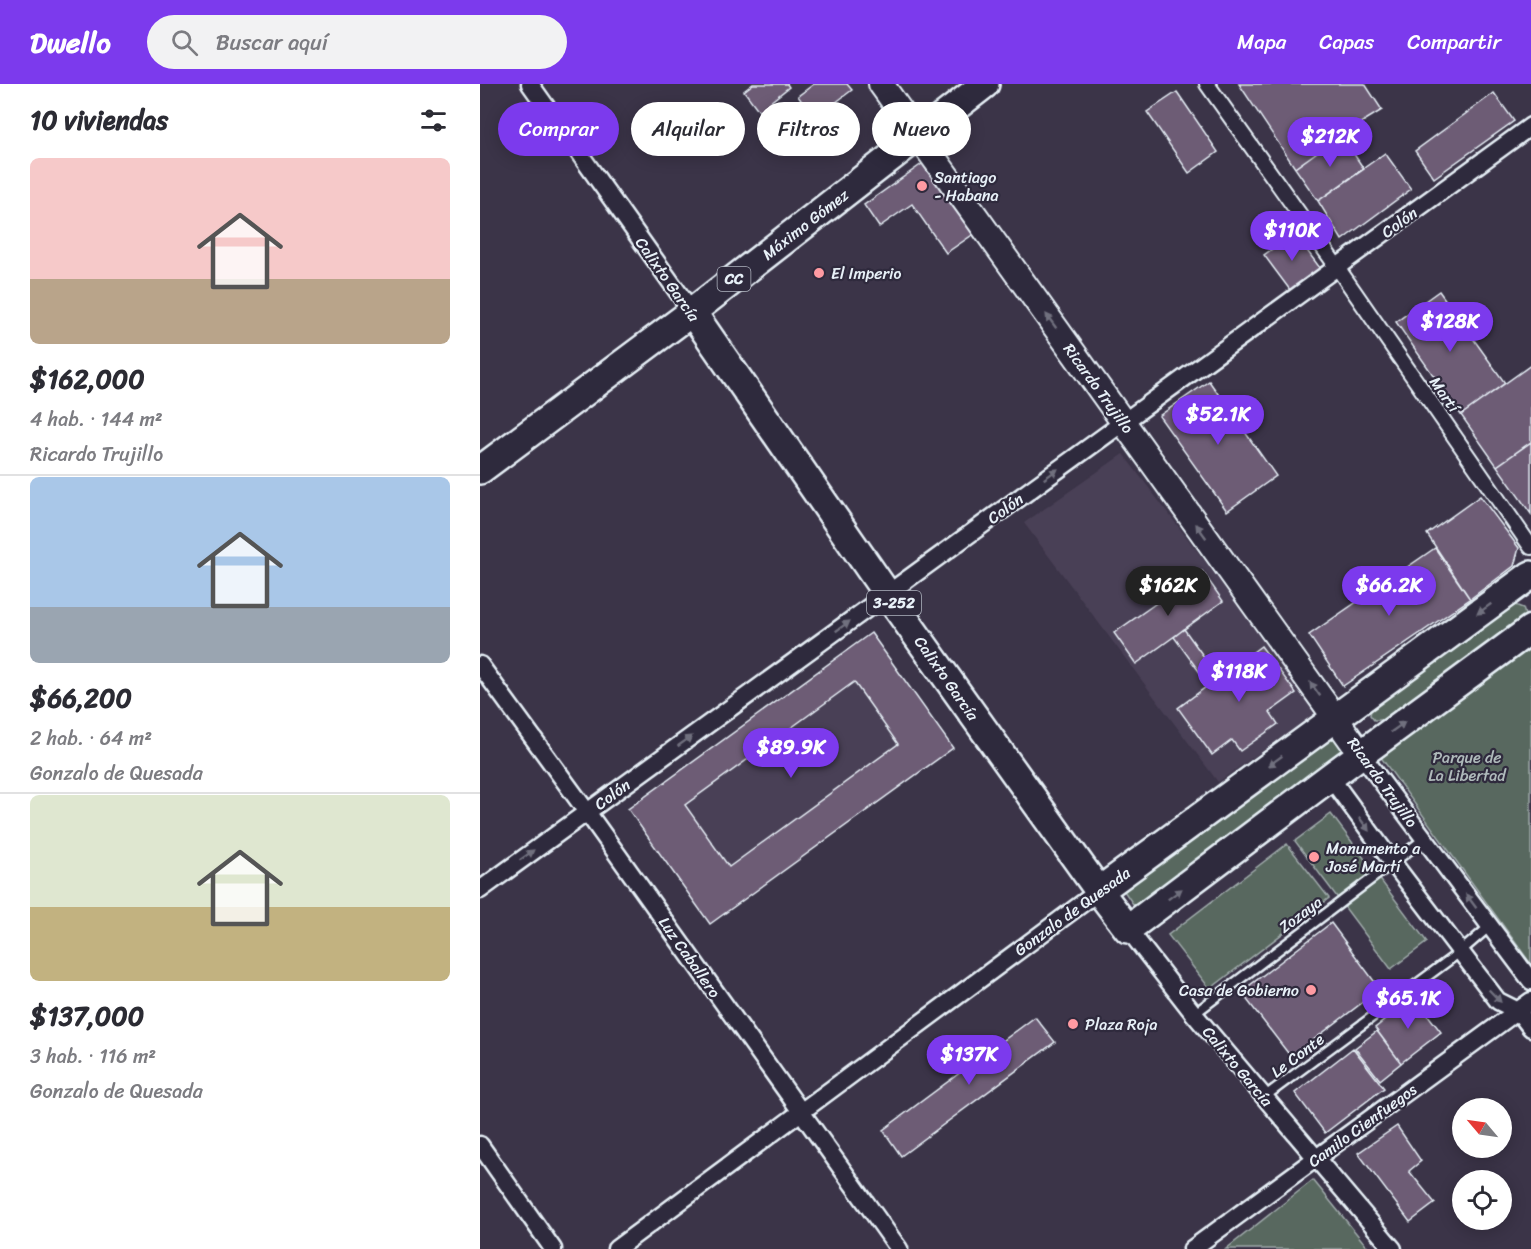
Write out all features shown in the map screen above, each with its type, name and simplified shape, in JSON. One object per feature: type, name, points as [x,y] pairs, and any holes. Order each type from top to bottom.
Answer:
[{"type":"main road","name":"Ricardo Trujillo","points":[[881,84],[894,102]]},
{"type":"main road","name":"Máximo Gómez","points":[[962,102],[985,84]]},
{"type":"main road","name":"Máximo Gómez","points":[[480,470],[692,312],[892,156]]},
{"type":"main road","name":"Ricardo Trujillo","points":[[932,156],[1361,754]]},
{"type":"main road","name":"Calixto García","points":[[692,312],[887,594],[1128,929]]},
{"type":"main road","name":"Gonzalo de Quesada","points":[[1099,891],[1531,575]]},
{"type":"main road","points":[[1128,929],[1531,629]]},
{"type":"street","name":"Calixto García","points":[[530,84],[692,312]]},
{"type":"street","name":"Martí","points":[[1207,84],[1531,547]]},
{"type":"street","name":"Colón","points":[[480,890],[1531,126]]},
{"type":"street","name":"Luz Caballero","points":[[480,665],[899,1249]]},
{"type":"street","name":"Ricardo Trujillo","points":[[1361,754],[1531,981]]},
{"type":"street","points":[[1330,777],[1498,1001],[1524,1006],[1531,1028]]},
{"type":"street","name":"Gonzalo de Quesada","points":[[616,1249],[1099,891]]},
{"type":"street","name":"Calixto García","points":[[1128,929],[1194,1014],[1393,1249]]},
{"type":"street","name":"Camilo Cienfuegos","points":[[1192,1249],[1524,1006]]},
{"type":"street","points":[[480,1145],[554,1249]]},
{"type":"lane","name":"Zozaya","points":[[1194,1014],[1424,838]]},
{"type":"lane","name":"Le Conte","points":[[1264,1097],[1460,952],[1490,926]]},
{"type":"shaded area","points":[[1123,454],[1319,711],[1218,782],[1024,523]]},
{"type":"shaded area","points":[[871,633],[953,748],[710,924],[628,809]]},
{"type":"green space","points":[[1515,605],[1523,608],[1525,615],[1522,622],[1383,720],[1374,720],[1370,715],[1372,704]]},
{"type":"green space","name":"Parque de La Libertad","points":[[1531,641],[1531,964],[1377,752]]},
{"type":"green space","points":[[1334,733],[1347,753],[1137,910],[1122,888]]},
{"type":"green space","points":[[1331,814],[1427,942],[1391,969],[1295,841]]},
{"type":"green space","points":[[1287,844],[1329,898],[1210,989],[1168,935]]},
{"type":"green space","points":[[1313,1180],[1369,1249],[1226,1249]]},
{"type":"building","points":[[753,84],[787,84],[789,87],[770,102],[757,102],[757,108],[744,91]]},
{"type":"building","points":[[814,84],[847,84],[852,90],[836,102],[802,102],[798,96]]},
{"type":"building","points":[[1239,84],[1365,84],[1382,110],[1341,135],[1295,168]]},
{"type":"building","points":[[1177,92],[1218,152],[1189,173],[1147,112]]},
{"type":"building","points":[[1494,93],[1514,121],[1434,178],[1415,151]]},
{"type":"building","points":[[1341,135],[1364,169],[1318,201],[1295,168]]},
{"type":"building","points":[[1385,153],[1411,189],[1342,240],[1318,201]]},
{"type":"building","points":[[929,159],[978,231],[946,253],[912,204],[879,227],[864,205]]},
{"type":"building","points":[[1294,233],[1320,268],[1290,290],[1264,255]]},
{"type":"building","points":[[1439,291],[1505,383],[1461,415],[1396,322]]},
{"type":"building","points":[[1531,365],[1531,442],[1497,466],[1461,415]]},
{"type":"building","points":[[1209,381],[1276,476],[1227,511],[1159,416]]},
{"type":"building","points":[[1531,442],[1531,514],[1497,466]]},
{"type":"building","points":[[1480,496],[1519,548],[1514,566],[1470,599],[1427,534]]},
{"type":"building","points":[[1435,548],[1470,599],[1343,686],[1309,635]]},
{"type":"building","points":[[1202,571],[1223,601],[1136,664],[1114,633]]},
{"type":"building","points":[[1184,629],[1219,678],[1209,685],[1174,637]]},
{"type":"building","points":[[871,633],[953,748],[710,924],[628,809]],"holes":[[[854,682],[898,744],[729,867],[685,805]]]},
{"type":"building","points":[[1261,646],[1296,693],[1270,712],[1278,724],[1240,751],[1232,740],[1212,755],[1178,708]]},
{"type":"building","name":"Casa de Gobierno","points":[[1331,923],[1380,989],[1291,1057],[1241,992]]},
{"type":"building","points":[[1414,997],[1441,1032],[1401,1063],[1375,1028]]},
{"type":"building","points":[[1035,1017],[1055,1042],[901,1156],[883,1130]]},
{"type":"building","points":[[1377,1031],[1401,1063],[1380,1080],[1355,1048]]},
{"type":"building","points":[[1353,1048],[1384,1088],[1325,1133],[1295,1093]]},
{"type":"building","points":[[1397,1126],[1421,1161],[1409,1171],[1435,1203],[1410,1222],[1358,1153]]},
{"type":"place","name":"Santiago - Habana","points":[[922,186]]},
{"type":"place","name":"El Imperio","points":[[819,273]]},
{"type":"place","name":"Monumento a José Martí","points":[[1314,857]]},
{"type":"place","name":"Casa de Gobierno","points":[[1311,990]]},
{"type":"place","name":"Plaza Roja","points":[[1073,1024]]}]
